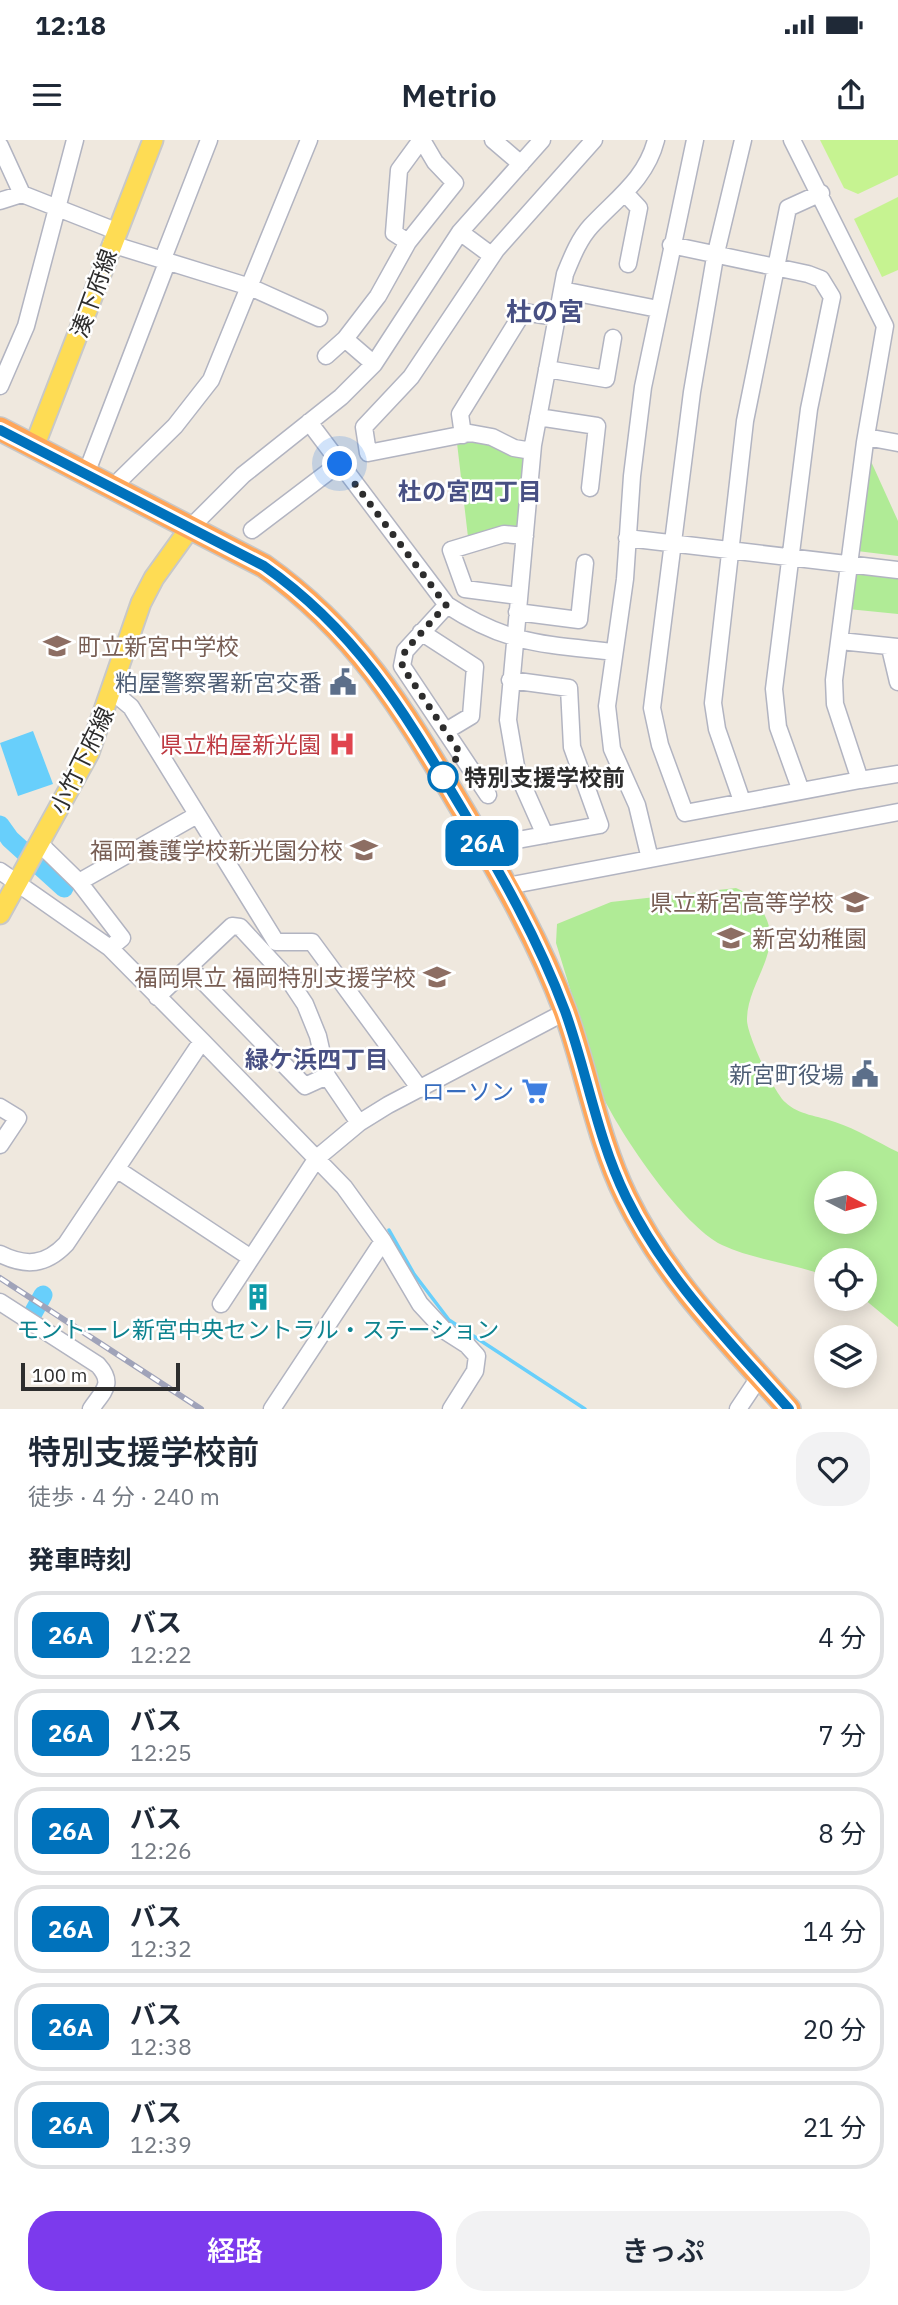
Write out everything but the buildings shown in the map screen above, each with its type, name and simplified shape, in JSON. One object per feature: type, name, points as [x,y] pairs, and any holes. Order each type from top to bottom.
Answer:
[{"type":"highway","points":[[0,429],[255,561],[283,579],[367,661],[403,710],[508,886],[534,938],[565,1012],[612,1164],[636,1215],[680,1286],[789,1409]]},
{"type":"main road","name":"湊下府線","points":[[34,447],[153,140]]},
{"type":"main road","name":"小竹下府線","points":[[0,914],[89,753],[113,692],[126,642],[141,603],[154,578],[190,528]]},
{"type":"street","points":[[0,386],[26,326],[59,210],[75,140]]},
{"type":"street","points":[[86,474],[165,268],[164,261],[209,140]]},
{"type":"street","points":[[115,488],[205,391],[250,288],[309,140]]},
{"type":"street","points":[[326,356],[345,339],[378,296],[408,242],[455,183],[435,162],[421,140],[399,170],[394,233],[408,242]]},
{"type":"street","points":[[493,140],[521,164]]},
{"type":"street","points":[[190,528],[243,475],[341,397],[374,364],[460,232],[542,140]]},
{"type":"street","points":[[532,451],[514,448],[492,437],[463,435],[368,453],[364,427],[411,377],[491,255],[594,140]]},
{"type":"street","points":[[545,835],[524,791],[510,743],[508,720],[532,451],[556,317],[573,254],[589,228],[645,170],[656,140]]},
{"type":"street","points":[[650,859],[639,812],[618,765],[609,733],[607,706],[643,387],[695,140]]},
{"type":"street","points":[[743,140],[715,257],[692,392],[652,708],[660,744],[685,813],[898,774]]},
{"type":"street","points":[[792,140],[821,193],[885,326],[866,437],[834,680],[835,704],[860,780]]},
{"type":"street","points":[[0,146],[22,194]]},
{"type":"street","points":[[625,193],[639,208],[628,264]]},
{"type":"street","points":[[742,801],[718,729],[713,703],[745,421],[788,208],[821,193]]},
{"type":"street","points":[[0,201],[22,194],[164,261],[250,288],[319,318]]},
{"type":"street","points":[[460,232],[491,255]]},
{"type":"street","points":[[671,245],[821,279],[832,297],[809,409],[774,703],[778,727],[802,791]]},
{"type":"street","points":[[562,290],[658,309]]},
{"type":"street","points":[[463,435],[460,414],[523,312],[556,317]]},
{"type":"street","points":[[547,369],[606,379],[613,338]]},
{"type":"street","points":[[345,339],[374,364]]},
{"type":"street","points":[[538,416],[597,426],[590,488]]},
{"type":"street","points":[[309,422],[446,605],[478,626],[514,640],[614,653]]},
{"type":"street","points":[[866,437],[898,443]]},
{"type":"street","points":[[252,530],[340,464]]},
{"type":"street","points":[[525,536],[505,534],[451,550],[465,589],[579,620],[585,563]]},
{"type":"street","points":[[627,538],[898,570]]},
{"type":"street","points":[[446,605],[405,651],[402,666],[488,795]]},
{"type":"street","points":[[421,632],[475,667],[471,716],[446,732]]},
{"type":"street","points":[[840,640],[894,647],[898,682]]},
{"type":"street","points":[[510,680],[569,688],[572,747],[600,825],[512,841]]},
{"type":"street","points":[[113,692],[131,707],[276,942],[312,942],[420,1089]]},
{"type":"street","points":[[508,886],[898,812]]},
{"type":"street","points":[[79,882],[197,815]]},
{"type":"street","points":[[37,846],[79,882],[122,938],[110,948]]},
{"type":"street","points":[[0,871],[20,876],[110,948],[344,1186],[383,1241],[425,1311],[477,1356],[475,1371],[452,1409]]},
{"type":"street","points":[[157,997],[191,968],[232,926],[240,927],[289,980],[305,1004],[318,1036],[327,1076],[359,1123]]},
{"type":"street","points":[[191,968],[305,1086],[327,1076]]},
{"type":"street","points":[[221,1304],[317,1158],[359,1123],[565,1012]]},
{"type":"street","points":[[0,1254],[32,1264],[58,1253],[118,1170],[202,1041]]},
{"type":"street","points":[[0,1107],[18,1118],[0,1145]]},
{"type":"street","points":[[118,1170],[251,1258]]},
{"type":"street","points":[[272,1409],[383,1241]]},
{"type":"street","points":[[0,1302],[98,1365],[107,1375],[107,1385],[91,1409]]},
{"type":"street","points":[[738,1409],[760,1376]]},
{"type":"green space","points":[[820,140],[898,140],[898,175],[858,194],[844,188]]},
{"type":"green space","points":[[898,197],[898,270],[882,277],[854,219]]},
{"type":"green space","points":[[470,439],[492,443],[525,455],[517,529],[500,529],[468,537],[457,443]]},
{"type":"green space","points":[[869,457],[898,521],[898,556],[857,551]]},
{"type":"green space","points":[[853,572],[898,576],[898,614],[848,609]]},
{"type":"green space","points":[[736,888],[750,896],[768,922],[770,936],[769,950],[753,991],[747,1020],[756,1050],[774,1087],[785,1102],[796,1110],[843,1125],[898,1152],[898,1327],[877,1310],[877,1248],[814,1248],[814,1272],[722,1245],[706,1235],[672,1201],[625,1136],[604,1099],[556,943],[557,924],[611,902]]},
{"type":"water","points":[[33,731],[53,784],[18,796],[0,743]]},
{"type":"waterway","points":[[0,825],[10,839],[64,888]]},
{"type":"waterway","points":[[389,1230],[414,1274],[449,1320],[585,1409]]},
{"type":"waterway","points":[[32,1315],[43,1295]]},
{"type":"railway","points":[[0,1278],[201,1409]]},
{"type":"bus line","name":"26A","points":[[0,430],[264,566],[303,596],[367,661],[403,710],[508,886],[534,938],[565,1012],[612,1164],[646,1236],[680,1286],[789,1409]]},
{"type":"place","name":"町立新宮中学校","points":[[57,646]]},
{"type":"place","name":"粕屋警察署新宮交番","points":[[343,682]]},
{"type":"place","name":"県立粕屋新光園","points":[[342,744]]},
{"type":"place","name":"特別支援学校前","points":[[443,777]]},
{"type":"place","name":"福岡養護学校新光園分校","points":[[364,850]]},
{"type":"place","name":"県立新宮高等学校","points":[[855,902]]},
{"type":"place","name":"新宮幼稚園","points":[[731,938]]},
{"type":"place","name":"福岡県立 福岡特別支援学校","points":[[437,977]]},
{"type":"place","name":"新宮町役場","points":[[865,1074]]},
{"type":"place","name":"ローソン","points":[[535,1091]]},
{"type":"place","name":"モントーレ新宮中央セントラル・ステーション","points":[[258,1297]]},
{"type":"district","name":"杜の宮","points":[[545,311]]},
{"type":"district","name":"杜の宮四丁目","points":[[470,491]]},
{"type":"district","name":"緑ケ浜四丁目","points":[[317,1059]]},
{"type":"route","points":[[340,464],[446,605],[405,651],[402,659],[405,674],[460,753],[443,777]]}]
